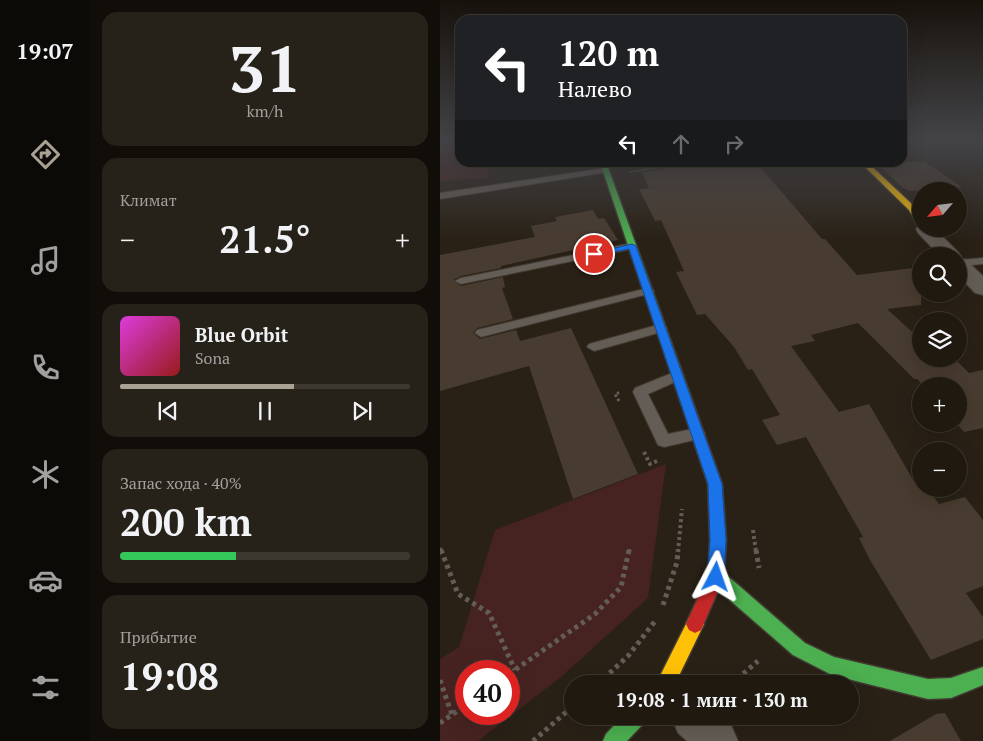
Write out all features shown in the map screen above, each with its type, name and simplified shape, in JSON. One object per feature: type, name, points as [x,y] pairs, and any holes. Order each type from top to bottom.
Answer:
[{"type":"street","points":[[607,174],[715,484],[718,540],[716,577],[703,609],[670,675]]},
{"type":"street","points":[[874,174],[912,209]]},
{"type":"street","points":[[967,272],[983,288]]},
{"type":"street","points":[[716,577],[768,624],[799,648],[832,666],[928,689],[951,688],[983,676]]},
{"type":"street","points":[[613,741],[628,725]]},
{"type":"street","points":[[705,725],[713,741]]},
{"type":"lane","points":[[440,196],[563,174]]},
{"type":"lane","points":[[461,281],[632,246]]},
{"type":"lane","points":[[967,263],[983,261]]},
{"type":"lane","points":[[481,332],[648,291]]},
{"type":"lane","points":[[594,347],[661,328]]},
{"type":"lane","points":[[677,376],[640,392],[664,441],[697,434]]},
{"type":"path","points":[[608,675],[628,656],[660,614],[677,562],[683,502]]},
{"type":"path","points":[[520,666],[595,614],[621,587],[630,547]]},
{"type":"path","points":[[440,548],[458,594],[490,613],[511,660]]},
{"type":"path","points":[[440,680],[452,715]]},
{"type":"path","points":[[440,723],[455,713]]},
{"type":"path","points":[[533,741],[564,714]]},
{"type":"shaded area","points":[[440,174],[489,174],[488,178],[440,181]]},
{"type":"shaded area","points":[[666,464],[648,598],[561,677],[520,709],[520,660],[455,660],[455,725],[499,725],[478,741],[440,741],[440,659],[459,647],[495,530]]},
{"type":"building","points":[[643,174],[766,174],[822,239],[825,239],[857,275],[912,268],[912,302],[921,302],[921,305],[887,309],[912,332],[912,367],[963,367],[969,373],[983,370],[983,428],[967,431],[967,377],[912,377],[858,323],[811,335],[815,341],[791,346],[839,412],[869,404],[912,478],[912,497],[934,497],[939,504],[965,497],[983,520],[983,586],[966,593],[983,617],[983,639],[931,660],[870,560],[859,538],[863,537],[806,437],[777,445],[762,420],[780,415],[752,369],[748,370],[734,347],[705,314],[697,315],[676,272],[684,271],[661,220],[655,221],[639,189],[649,188]]},
{"type":"building","points":[[888,174],[942,174],[955,182],[912,182],[912,191],[909,191]]},
{"type":"building","points":[[593,210],[598,219],[604,218],[618,240],[501,266],[501,268],[461,276],[453,280],[461,286],[503,277],[505,287],[502,288],[513,319],[477,328],[473,333],[480,339],[516,330],[520,341],[571,328],[638,474],[573,499],[529,366],[440,391],[440,255],[535,237],[531,226],[557,221],[555,217]]},
{"type":"building","points":[[945,713],[961,741],[890,741],[936,714]]},
{"type":"traffic: fast","points":[[607,174],[686,400]]},
{"type":"traffic: fast","points":[[716,577],[799,649],[832,666],[928,689],[951,688],[983,676]]},
{"type":"traffic: fast","points":[[613,741],[628,725]]},
{"type":"traffic: slow","points":[[875,174],[912,209]]},
{"type":"traffic: slow","points":[[670,675],[695,624]]},
{"type":"traffic: jam","points":[[686,400],[715,484],[718,540],[716,577],[695,624]]},
{"type":"route","points":[[594,254],[632,246],[715,484],[718,540],[716,577]]}]
